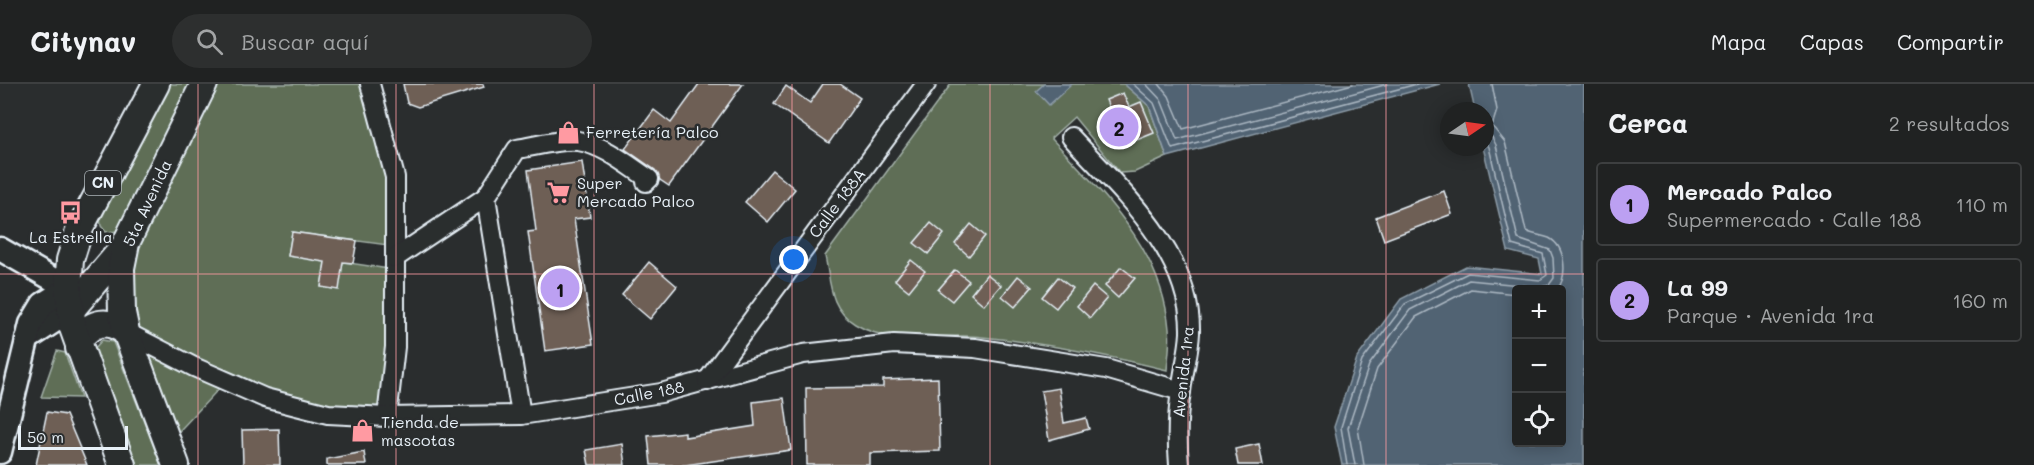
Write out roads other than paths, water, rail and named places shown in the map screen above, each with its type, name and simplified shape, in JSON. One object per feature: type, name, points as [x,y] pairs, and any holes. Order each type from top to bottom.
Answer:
[{"type":"highway","name":"CN","points":[[122,465],[79,348],[70,260],[84,219],[156,84]]},
{"type":"highway","name":"5ta Avenida","points":[[176,465],[126,332],[120,296],[120,251],[204,84]]},
{"type":"highway","points":[[84,219],[88,243],[104,257],[120,251]]},
{"type":"highway","points":[[120,251],[74,298],[108,312],[126,332]]},
{"type":"highway","points":[[79,348],[80,338],[86,330],[96,324],[106,323],[126,332]]},
{"type":"main road","points":[[0,249],[74,298],[27,339],[0,452]]},
{"type":"street","points":[[370,84],[395,177],[395,347],[387,417]]},
{"type":"street","name":"Calle 188A","points":[[707,381],[926,84]]},
{"type":"street","name":"Avenida 1ra","points":[[1071,137],[1138,210],[1169,256],[1180,281],[1190,331],[1178,424],[1179,465]]},
{"type":"street","points":[[395,258],[486,197],[517,149],[578,141],[610,153],[649,179],[646,182]]},
{"type":"street","points":[[486,197],[521,415]]},
{"type":"street","name":"Calle 188","points":[[126,332],[195,367],[265,398],[328,414],[387,417],[521,415],[661,393],[803,354],[894,344],[975,348],[1106,369],[1181,391]]},
{"type":"water","points":[[1044,84],[1072,84],[1049,105],[1036,91]]},
{"type":"water","points":[[1124,84],[1440,84],[1167,157],[1149,106]]},
{"type":"water","points":[[1469,84],[1584,84],[1584,465],[1342,465],[1334,427],[1357,358],[1401,299],[1466,266],[1542,274],[1539,259],[1508,251],[1485,156],[1494,156],[1494,102],[1473,102]]},
{"type":"place","name":"La 99","points":[[1119,127]]},
{"type":"place","name":"Ferretería Palco","points":[[568,132]]},
{"type":"place","name":"Super Mercado Palco","points":[[559,192]]},
{"type":"place","name":"La Estrella","points":[[71,212]]},
{"type":"place","name":"Mercado Palco","points":[[560,288]]},
{"type":"place","name":"Tienda de mascotas","points":[[363,431]]}]
